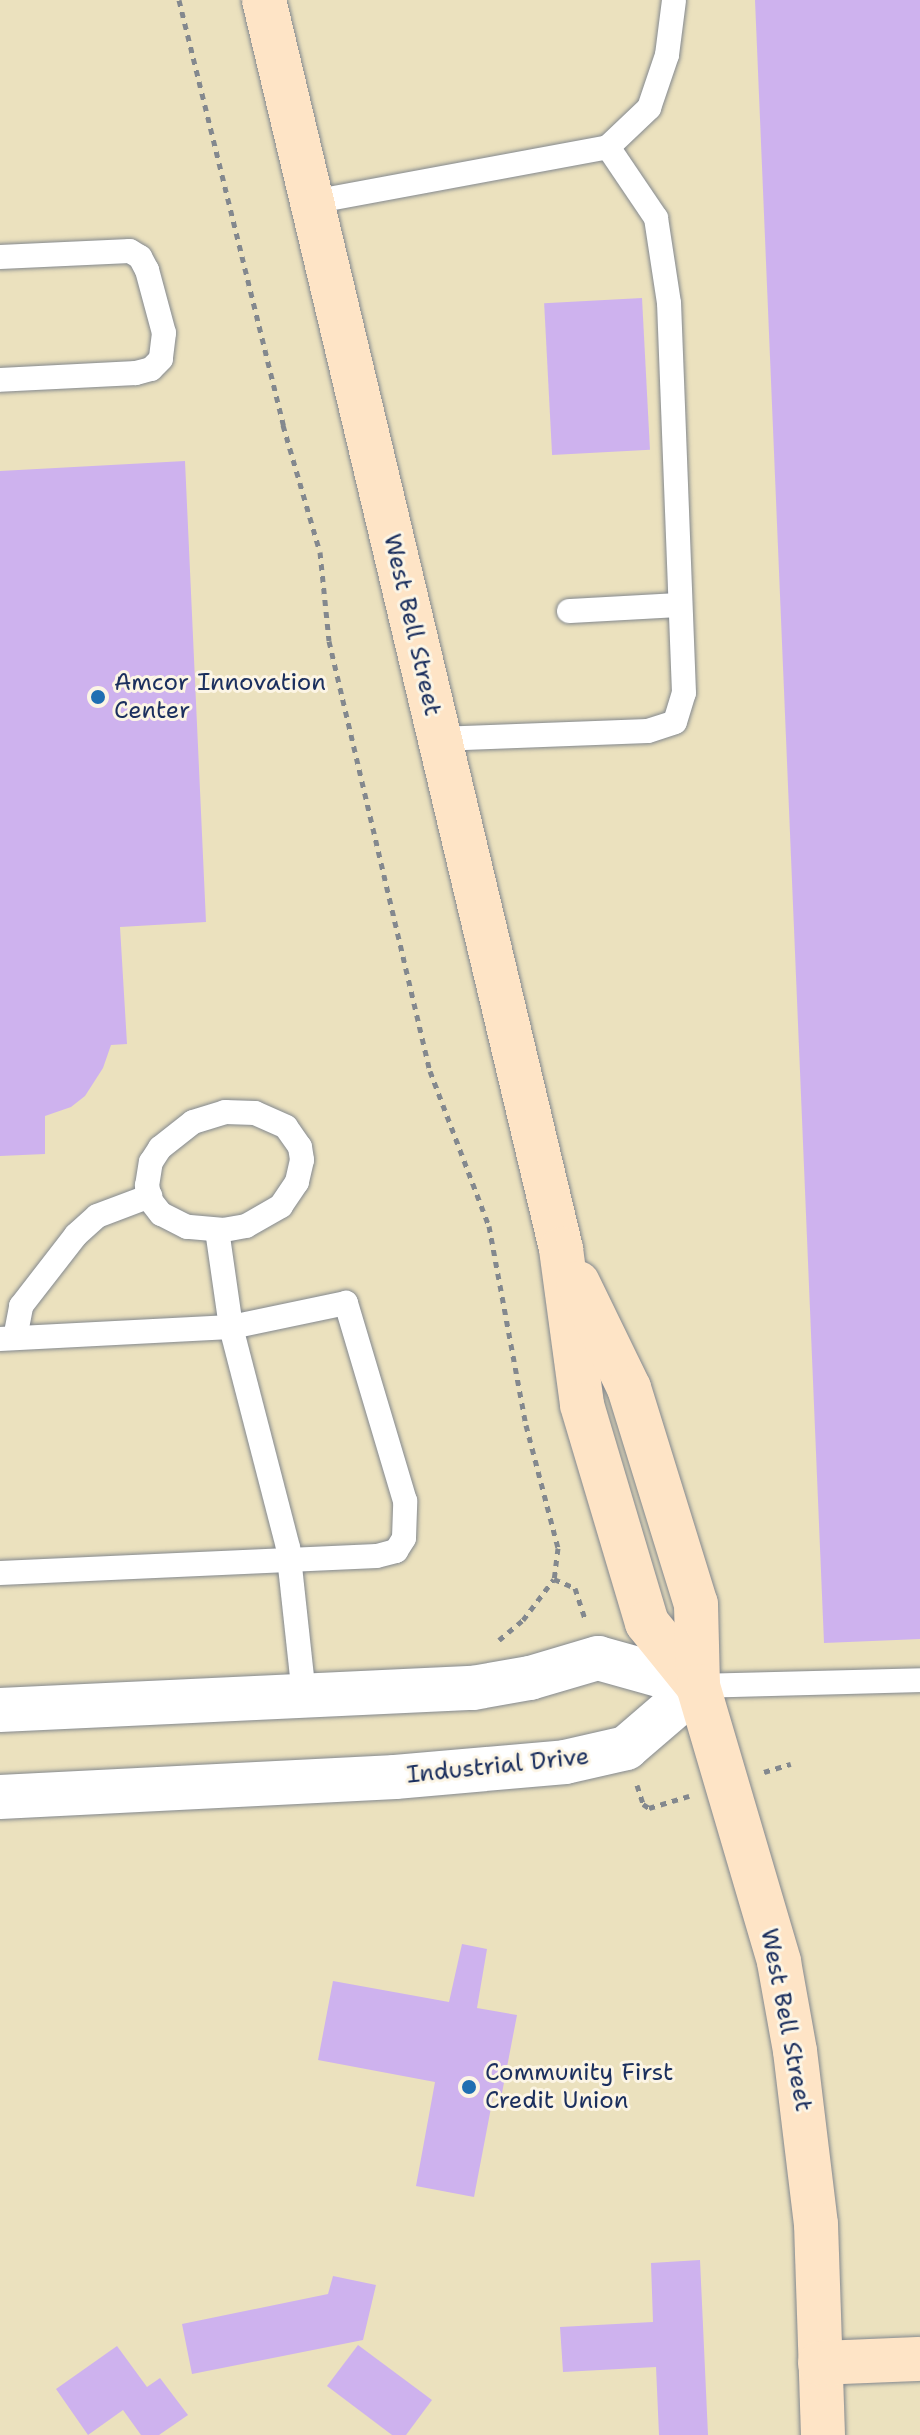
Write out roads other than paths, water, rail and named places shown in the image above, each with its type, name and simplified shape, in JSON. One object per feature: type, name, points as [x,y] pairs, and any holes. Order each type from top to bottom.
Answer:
[{"type":"main road","name":"West Bell Street","points":[[264,0],[561,1249],[582,1405],[647,1623],[698,1686],[779,1962],[793,2036],[816,2224],[823,2435]]},
{"type":"main road","points":[[820,2363],[920,2359]]},
{"type":"street","points":[[0,1710],[473,1688],[530,1678],[598,1658],[698,1686]]},
{"type":"street","name":"Industrial Drive","points":[[0,1797],[395,1777],[565,1762],[626,1748],[698,1686]]},
{"type":"lane","points":[[312,202],[608,147],[649,108],[667,55],[674,0]]},
{"type":"lane","points":[[438,739],[648,731],[675,722],[684,693],[669,303],[656,218],[608,147]]},
{"type":"lane","points":[[0,257],[130,251],[140,257],[147,270],[164,341],[161,359],[151,369],[136,373],[0,380]]},
{"type":"lane","points":[[569,611],[680,605]]},
{"type":"lane","points":[[241,1112],[271,1118],[286,1127],[300,1147],[302,1160],[290,1196],[266,1216],[246,1226],[217,1230],[202,1230],[161,1214],[147,1186],[151,1162],[160,1148],[193,1122],[241,1112]]},
{"type":"lane","points":[[0,1573],[377,1556],[396,1551],[404,1538],[405,1501],[346,1303],[231,1327],[8,1338],[21,1306],[76,1235],[97,1216],[150,1196]]},
{"type":"lane","points":[[217,1230],[231,1327],[290,1560],[304,1696]]},
{"type":"lane","points":[[698,1686],[920,1680]]},
{"type":"place","name":"Amcor Innovation Center","points":[[98,697]]},
{"type":"place","name":"Community First Credit Union","points":[[469,2087]]}]
